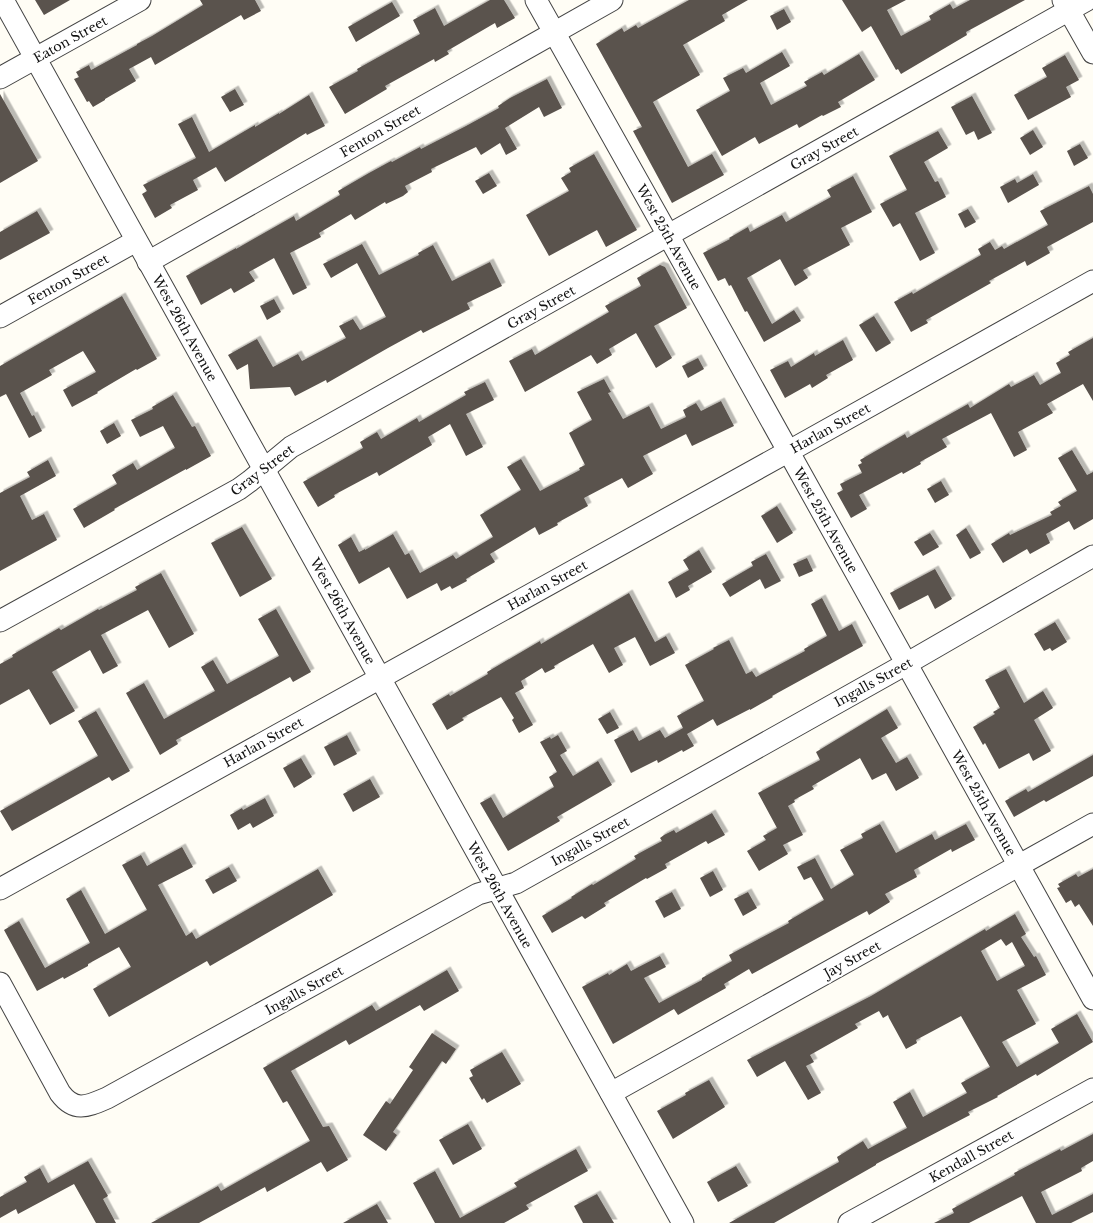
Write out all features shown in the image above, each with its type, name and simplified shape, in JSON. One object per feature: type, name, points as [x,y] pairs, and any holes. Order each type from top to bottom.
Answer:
[{"type":"street","name":"West 26th Avenue","points":[[3,0],[683,1223]]},
{"type":"street","name":"Eaton Street","points":[[0,78],[140,0]]},
{"type":"street","name":"West 25th Avenue","points":[[536,0],[1093,999]]},
{"type":"street","name":"Fenton Street","points":[[148,262],[612,0]]},
{"type":"street","name":"Gray Street","points":[[0,621],[239,489],[291,447],[668,235],[1066,5],[1088,0]]},
{"type":"street","points":[[1066,5],[1093,53]]},
{"type":"street","name":"Fenton Street","points":[[0,317],[136,240]]},
{"type":"street","name":"Harlan Street","points":[[0,889],[1093,281]]},
{"type":"street","name":"Ingalls Street","points":[[0,983],[60,1093],[66,1101],[79,1107],[90,1105],[107,1098],[478,894],[516,883],[906,664],[1093,556]]},
{"type":"street","name":"Jay Street","points":[[611,1093],[1093,824]]},
{"type":"street","name":"Kendall Street","points":[[849,1223],[1093,1089]]},
{"type":"building","points":[[35,0],[70,0],[44,15]]},
{"type":"building","points":[[200,0],[255,0],[261,11],[244,20],[241,15],[155,65],[151,57],[129,69],[136,81],[93,107],[89,101],[87,102],[74,79],[79,77],[76,72],[89,65],[91,70],[137,45],[203,5]]},
{"type":"building","points":[[490,0],[504,0],[515,18],[497,28],[495,23],[447,51],[449,54],[435,62],[434,59],[385,86],[387,89],[345,114],[329,87],[358,71],[357,69],[420,34],[413,20],[435,8],[444,26]]},
{"type":"building","points":[[689,0],[748,0],[722,15],[725,21],[683,45],[700,75],[653,102],[688,167],[712,154],[724,175],[672,203],[633,131],[642,127],[596,44],[622,28],[624,32],[636,25],[638,28]]},
{"type":"building","points":[[842,0],[906,0],[887,10],[901,36],[931,20],[929,16],[950,4],[953,9],[970,0],[1025,0],[966,32],[967,35],[901,74],[898,69],[896,70],[871,26],[862,32]]},
{"type":"building","points":[[392,2],[400,16],[356,42],[348,27]]},
{"type":"building","points":[[784,9],[791,22],[777,30],[770,16]]},
{"type":"building","points":[[782,52],[790,66],[760,83],[771,105],[807,86],[804,82],[822,72],[824,75],[859,54],[875,80],[838,102],[841,107],[823,116],[822,115],[799,128],[797,124],[759,144],[755,137],[722,156],[696,110],[730,91],[723,78],[743,68],[746,73]]},
{"type":"building","points":[[1065,55],[1079,80],[1066,87],[1071,97],[1028,120],[1014,95],[1047,77],[1042,68]]},
{"type":"building","points":[[547,79],[562,108],[544,117],[539,107],[505,128],[517,149],[506,155],[500,143],[481,155],[476,147],[431,169],[432,172],[405,186],[408,192],[403,196],[386,204],[385,202],[355,220],[351,214],[319,233],[321,237],[290,253],[307,288],[293,295],[274,258],[249,272],[255,281],[234,293],[231,288],[201,305],[186,276],[294,216],[296,221],[340,195],[338,191],[369,173],[391,161],[392,162],[420,147],[421,149],[466,126],[499,108],[498,106],[510,98]]},
{"type":"building","points":[[235,89],[244,105],[230,112],[221,97]]},
{"type":"building","points":[[0,94],[38,161],[0,183]]},
{"type":"building","points":[[309,95],[325,126],[307,135],[306,133],[225,182],[216,167],[193,180],[198,190],[170,205],[172,208],[155,218],[142,194],[147,191],[143,185],[196,158],[178,124],[192,117],[209,152],[255,125],[255,127],[279,114]]},
{"type":"building","points":[[972,96],[992,133],[978,140],[974,131],[966,135],[951,107]]},
{"type":"building","points":[[1033,130],[1043,147],[1030,155],[1020,138]]},
{"type":"building","points":[[938,131],[948,148],[924,162],[935,182],[938,181],[946,197],[915,213],[935,253],[920,261],[900,223],[893,227],[880,204],[907,190],[889,156]]},
{"type":"building","points":[[1080,144],[1088,158],[1074,166],[1067,151]]},
{"type":"building","points":[[594,154],[637,230],[606,247],[597,230],[549,256],[526,215],[569,191],[561,178],[571,172],[569,168]]},
{"type":"building","points":[[489,173],[497,186],[483,194],[475,181]]},
{"type":"building","points":[[1033,174],[1039,185],[1008,203],[1000,187],[1015,179],[1017,183]]},
{"type":"building","points":[[853,176],[872,212],[841,228],[850,245],[803,270],[808,278],[795,286],[780,259],[747,278],[772,324],[794,310],[801,321],[764,342],[747,311],[745,312],[731,285],[729,286],[725,278],[718,281],[703,253],[730,239],[729,238],[748,227],[750,232],[782,215],[786,222],[831,197],[827,190]]},
{"type":"building","points":[[1089,186],[1093,194],[1093,222],[1047,247],[1050,253],[1027,266],[1025,261],[989,281],[991,283],[926,320],[928,323],[911,332],[894,302],[912,292],[913,294],[981,255],[978,249],[990,242],[995,250],[1002,246],[1004,249],[1048,225],[1040,211]]},
{"type":"building","points":[[968,209],[976,222],[965,228],[958,214]]},
{"type":"building","points":[[37,211],[50,233],[0,260],[0,232]]},
{"type":"building","points":[[362,244],[379,275],[419,255],[418,253],[433,245],[452,281],[490,262],[502,286],[467,303],[470,309],[423,333],[421,330],[327,383],[326,380],[295,396],[290,387],[250,389],[248,364],[237,370],[228,355],[257,339],[273,367],[298,354],[302,361],[346,338],[339,326],[353,319],[360,330],[386,317],[357,263],[331,278],[323,264]]},
{"type":"building","points":[[660,265],[665,267],[687,308],[654,326],[672,358],[656,368],[636,333],[609,349],[612,355],[597,364],[591,355],[525,392],[509,361],[532,349],[535,355],[609,312],[605,306],[641,286],[637,278]]},
{"type":"building","points":[[122,296],[157,359],[137,370],[136,369],[97,392],[98,393],[72,407],[63,390],[96,372],[83,351],[49,370],[52,375],[20,393],[42,431],[29,438],[6,394],[0,397],[0,366]]},
{"type":"building","points":[[274,299],[281,312],[267,320],[260,306]]},
{"type":"building","points":[[874,316],[891,343],[876,352],[859,325]]},
{"type":"building","points":[[1093,338],[1093,401],[1083,384],[1047,404],[1053,413],[1018,432],[1027,450],[1014,457],[991,413],[942,439],[947,447],[920,462],[921,464],[903,474],[902,472],[859,495],[867,509],[851,518],[837,493],[843,490],[840,484],[862,473],[858,465],[862,463],[860,460],[905,434],[907,438],[968,404],[970,408],[1009,384],[1011,387],[1034,375],[1040,385],[1061,373],[1056,363],[1070,355],[1068,352]]},
{"type":"building","points":[[843,340],[853,360],[826,375],[828,378],[812,388],[810,384],[785,398],[770,370],[788,361],[791,367],[814,353],[815,356]]},
{"type":"building","points":[[698,358],[704,369],[688,378],[682,366]]},
{"type":"building","points":[[604,379],[611,392],[608,393],[623,419],[649,406],[661,429],[686,417],[683,410],[696,403],[701,411],[721,401],[734,426],[692,446],[686,434],[643,456],[653,474],[628,488],[622,478],[584,498],[588,506],[539,535],[535,527],[490,554],[495,562],[466,579],[467,581],[452,589],[450,586],[441,591],[437,583],[407,599],[389,567],[359,584],[338,545],[351,537],[359,552],[393,534],[405,555],[409,553],[420,573],[453,555],[456,559],[493,537],[480,515],[521,490],[507,467],[521,459],[540,491],[580,470],[579,468],[585,465],[569,433],[592,420],[577,392]]},
{"type":"building","points":[[485,382],[494,400],[466,414],[483,447],[466,456],[450,424],[428,437],[432,445],[379,476],[377,472],[334,495],[335,497],[318,507],[303,482],[363,448],[360,442],[377,432],[381,439],[417,418],[419,422],[466,395],[464,392]]},
{"type":"building","points":[[173,395],[192,427],[195,426],[211,456],[114,509],[115,510],[84,528],[73,509],[117,484],[112,475],[133,463],[137,470],[175,448],[163,426],[140,437],[131,420],[153,409],[152,407]]},
{"type":"building","points":[[114,423],[121,436],[107,444],[100,431]]},
{"type":"building","points":[[1072,450],[1087,475],[1093,472],[1093,519],[1074,530],[1069,521],[1046,534],[1050,543],[1030,554],[1027,549],[1003,563],[991,544],[1009,533],[1010,535],[1052,515],[1050,512],[1061,506],[1058,502],[1077,491],[1058,458]]},
{"type":"building","points":[[48,460],[56,476],[20,496],[32,520],[44,514],[57,540],[0,571],[0,493],[30,477],[27,472]]},
{"type":"building","points":[[941,481],[949,495],[935,503],[927,489]]},
{"type":"building","points":[[777,506],[793,533],[777,543],[761,516]]},
{"type":"building","points":[[242,527],[272,579],[240,597],[211,543]]},
{"type":"building","points":[[966,528],[981,553],[970,559],[956,535]]},
{"type":"building","points":[[930,533],[939,547],[923,556],[914,542]]},
{"type":"building","points":[[699,550],[712,572],[688,586],[690,590],[676,598],[668,582],[689,570],[683,560]]},
{"type":"building","points":[[766,554],[781,581],[765,589],[760,579],[730,597],[722,584],[753,566],[751,562]]},
{"type":"building","points":[[807,558],[813,571],[799,577],[793,564]]},
{"type":"building","points":[[935,569],[952,599],[935,609],[928,595],[899,610],[890,593]]},
{"type":"building","points":[[161,573],[194,634],[169,648],[148,610],[101,635],[118,666],[103,674],[90,650],[52,672],[75,711],[50,725],[29,689],[0,705],[0,664],[13,657],[12,655],[59,628],[61,630],[98,609],[99,610],[137,590],[135,587]]},
{"type":"building","points":[[629,593],[655,642],[666,636],[675,653],[650,666],[635,637],[614,648],[623,665],[609,673],[593,644],[554,666],[555,668],[545,673],[542,668],[521,681],[524,688],[515,693],[533,725],[519,733],[512,720],[514,718],[501,697],[462,718],[464,720],[447,730],[432,704],[449,694],[450,696],[488,674],[487,672],[540,641],[541,644]]},
{"type":"building","points":[[822,598],[839,631],[852,624],[863,646],[772,696],[773,697],[750,710],[717,726],[713,719],[687,734],[694,746],[683,752],[682,750],[658,763],[657,760],[631,773],[614,740],[633,730],[639,741],[660,730],[665,738],[683,728],[677,716],[704,701],[685,665],[729,640],[746,674],[752,671],[756,677],[805,651],[804,649],[827,636],[811,604]]},
{"type":"building","points":[[276,609],[311,672],[293,682],[290,677],[176,740],[178,744],[160,755],[126,693],[144,683],[164,719],[215,691],[201,667],[213,660],[227,684],[279,656],[258,619]]},
{"type":"building","points":[[1055,622],[1067,642],[1052,651],[1050,648],[1044,651],[1034,634]]},
{"type":"building","points":[[1006,669],[1024,703],[1043,691],[1053,708],[1034,720],[1051,751],[1033,761],[1029,753],[999,769],[985,743],[983,745],[973,727],[995,714],[993,712],[1000,708],[985,680]]},
{"type":"building","points":[[887,709],[898,728],[881,738],[896,763],[907,757],[919,778],[896,791],[886,773],[872,780],[860,758],[812,786],[814,789],[794,800],[795,802],[788,806],[803,835],[783,845],[788,854],[759,871],[747,851],[766,840],[763,836],[777,828],[758,793],[820,760],[816,752]]},
{"type":"building","points":[[96,711],[130,771],[112,781],[109,777],[12,831],[0,811],[98,756],[78,721]]},
{"type":"building","points":[[610,712],[619,728],[607,734],[598,719]]},
{"type":"building","points":[[347,735],[357,754],[334,766],[324,747]]},
{"type":"building","points":[[558,735],[567,751],[560,755],[573,776],[598,761],[612,785],[557,817],[560,821],[508,851],[480,803],[491,797],[503,818],[554,787],[549,777],[557,772],[540,742]]},
{"type":"building","points":[[1093,755],[1093,776],[1046,802],[1044,800],[1014,817],[1005,801],[1026,789],[1028,792]]},
{"type":"building","points":[[301,758],[312,777],[294,788],[283,768]]},
{"type":"building","points":[[370,779],[380,797],[353,812],[343,794]]},
{"type":"building","points":[[265,798],[274,816],[253,828],[250,823],[238,830],[230,815]]},
{"type":"building","points":[[712,813],[725,835],[708,844],[706,841],[665,864],[667,868],[647,879],[646,878],[604,903],[606,906],[585,919],[582,916],[552,933],[542,916],[592,884],[593,885],[636,859],[634,856],[662,841],[660,838],[664,835],[674,830],[676,833]]},
{"type":"building","points":[[880,824],[896,853],[932,834],[935,840],[966,824],[975,840],[952,852],[951,849],[914,870],[917,877],[885,894],[890,902],[869,915],[867,911],[752,974],[749,969],[724,984],[726,988],[678,1015],[674,1009],[613,1044],[582,987],[608,973],[609,975],[627,964],[631,971],[660,956],[666,967],[644,978],[659,1003],[702,980],[702,978],[732,961],[729,955],[789,923],[788,921],[824,900],[811,877],[804,880],[797,867],[815,858],[831,889],[854,875],[840,850],[863,838],[861,834]]},
{"type":"building","points":[[182,847],[193,867],[158,885],[186,936],[192,932],[196,939],[318,869],[333,895],[210,966],[207,961],[109,1017],[93,989],[131,967],[119,947],[64,979],[63,977],[37,991],[4,930],[19,921],[45,968],[90,943],[66,899],[81,890],[105,934],[147,910],[122,865],[141,855],[147,866]]},
{"type":"building","points":[[229,867],[237,881],[213,894],[205,880]]},
{"type":"building","points":[[1093,869],[1093,926],[1079,904],[1075,907],[1071,900],[1066,903],[1057,888],[1060,887],[1058,884],[1076,874],[1078,877]]},
{"type":"building","points":[[713,871],[723,890],[710,897],[700,878]]},
{"type":"building","points":[[672,892],[681,909],[664,918],[655,901]]},
{"type":"building","points":[[748,892],[757,908],[743,916],[734,899]]},
{"type":"building","points":[[1015,914],[1026,934],[1021,937],[1034,957],[1036,956],[1046,975],[1017,990],[1036,1024],[1002,1042],[1017,1067],[1059,1043],[1051,1029],[1077,1014],[1093,1042],[1037,1076],[1036,1074],[997,1096],[998,1097],[968,1112],[970,1115],[876,1164],[774,1223],[729,1223],[839,1162],[837,1157],[863,1141],[868,1149],[907,1128],[893,1102],[910,1092],[923,1117],[967,1093],[961,1083],[990,1067],[961,1016],[916,1040],[917,1043],[906,1049],[888,1015],[883,1018],[879,1011],[855,1024],[858,1028],[810,1055],[814,1062],[806,1066],[821,1093],[808,1100],[785,1061],[757,1077],[747,1060],[871,996],[985,929],[986,931]],"holes":[[[1001,939],[1006,946],[1012,942],[1025,966],[997,981],[981,951]]]},
{"type":"building","points":[[447,970],[459,991],[424,1011],[420,1005],[349,1045],[346,1040],[291,1071],[323,1127],[329,1126],[348,1160],[327,1172],[321,1162],[267,1192],[265,1187],[199,1223],[151,1223],[218,1186],[221,1191],[310,1141],[287,1101],[283,1103],[263,1068],[372,1005],[376,1011]]},
{"type":"building","points":[[432,1033],[456,1049],[446,1064],[442,1061],[393,1132],[397,1135],[386,1151],[363,1135],[386,1101],[390,1104],[413,1070],[409,1067]]},
{"type":"building","points":[[502,1052],[521,1084],[487,1103],[484,1098],[482,1100],[469,1078],[473,1076],[470,1070]]},
{"type":"building","points":[[709,1080],[725,1107],[673,1139],[657,1111]]},
{"type":"building","points":[[468,1124],[482,1149],[453,1165],[439,1140]]},
{"type":"building","points":[[1093,1134],[1093,1161],[1081,1168],[1082,1171],[1041,1192],[1052,1215],[1093,1194],[1093,1212],[1071,1223],[1036,1223],[1022,1196],[969,1223],[934,1223],[954,1213],[952,1209],[1015,1175],[1014,1173]]},
{"type":"building","points":[[576,1149],[588,1171],[526,1205],[529,1209],[504,1223],[435,1223],[413,1183],[435,1171],[460,1218],[517,1187],[514,1183]]},
{"type":"building","points":[[88,1161],[108,1196],[103,1199],[116,1223],[96,1223],[74,1184],[18,1214],[16,1209],[0,1218],[0,1197],[27,1182],[24,1177],[40,1168],[48,1183]]},
{"type":"building","points":[[736,1166],[748,1186],[718,1202],[707,1182]]},
{"type":"building","points":[[597,1194],[614,1223],[583,1223],[574,1206]]},
{"type":"building","points":[[377,1204],[388,1223],[343,1223]]}]
